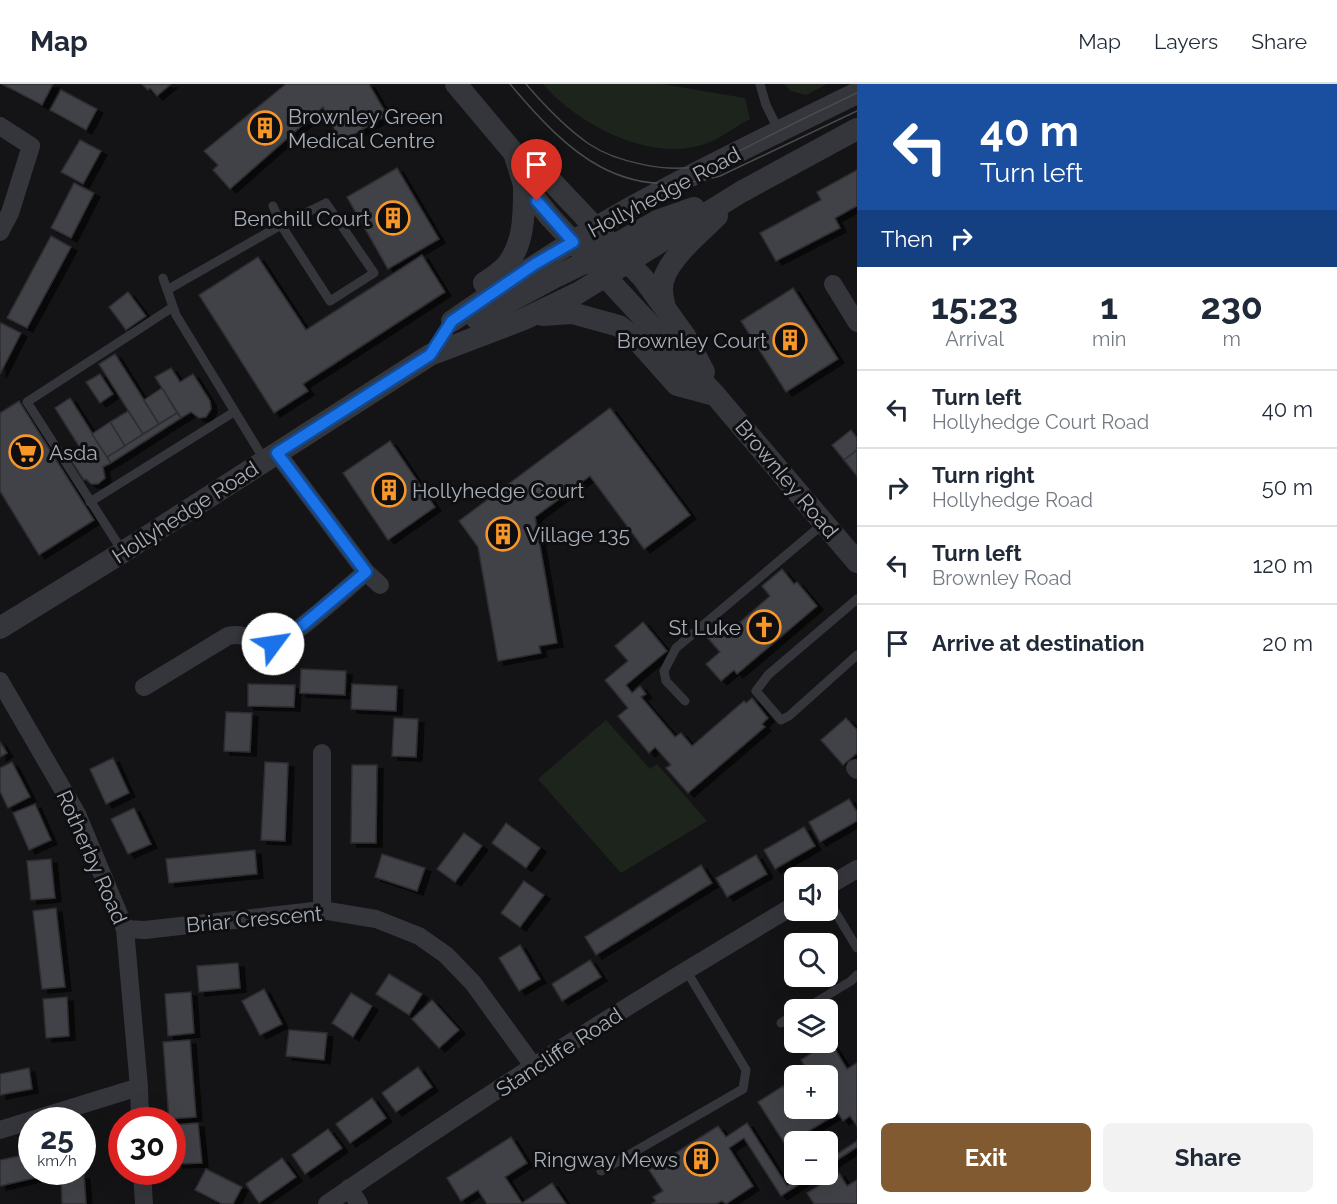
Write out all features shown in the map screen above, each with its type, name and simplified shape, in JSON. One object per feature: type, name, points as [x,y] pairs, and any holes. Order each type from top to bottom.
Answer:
[{"type":"street","name":"Brownley Road","points":[[456,84],[514,153],[554,184],[620,254],[685,336],[716,396]]},
{"type":"street","name":"Hollyhedge Road","points":[[0,628],[271,457],[441,338],[535,264],[676,183],[857,93]]},
{"type":"street","points":[[0,126],[31,146],[10,213],[0,232]]},
{"type":"street","name":"Hollyhedge Road","points":[[441,338],[524,319],[578,293],[605,277],[620,254],[657,221],[741,192],[857,129]]},
{"type":"street","name":"Brownley Road","points":[[514,153],[524,185],[573,242],[716,396],[854,555]]},
{"type":"street","points":[[441,338],[468,296],[507,265],[513,254],[520,238],[524,213],[524,185]]},
{"type":"street","points":[[665,308],[662,290],[668,270],[683,249],[741,192]]},
{"type":"street","points":[[573,242],[587,249],[620,254]]},
{"type":"street","points":[[441,338],[544,282],[590,260],[620,254]]},
{"type":"street","points":[[833,284],[852,300],[857,324]]},
{"type":"street","points":[[524,319],[548,313],[572,313],[619,326],[636,339],[677,385],[716,396]]},
{"type":"street","points":[[271,457],[366,572],[380,585]]},
{"type":"street","points":[[144,687],[228,636],[239,633],[258,642],[273,644],[291,635],[366,572]]},
{"type":"street","name":"Rotherby Road","points":[[0,681],[77,814],[125,929],[140,1107]]},
{"type":"street","points":[[321,753],[322,910]]},
{"type":"street","points":[[838,880],[857,869]]},
{"type":"street","name":"Briar Crescent","points":[[125,929],[145,930],[322,910],[376,919],[419,936],[446,955],[472,983],[534,1067]]},
{"type":"street","name":"Stancliffe Road","points":[[327,1204],[534,1067],[686,970],[784,912]]},
{"type":"street","points":[[0,1130],[139,1087]]},
{"type":"street","points":[[143,1185],[144,1204]]},
{"type":"street","points":[[350,1188],[360,1204]]},
{"type":"lane","points":[[760,84],[766,105],[779,131]]},
{"type":"lane","points":[[167,290],[281,225],[326,203],[374,273],[330,301],[281,225],[273,206]]},
{"type":"lane","points":[[163,279],[173,307],[234,412],[271,457]]},
{"type":"lane","points":[[123,552],[27,402],[173,307]]},
{"type":"lane","points":[[90,502],[234,412]]},
{"type":"lane","points":[[685,701],[666,681],[664,671],[676,648],[825,523]]},
{"type":"lane","points":[[857,599],[768,675],[756,691],[781,720],[789,716],[857,655]]},
{"type":"lane","points":[[838,917],[857,948]]},
{"type":"lane","points":[[601,1171],[743,1089],[746,1070],[686,970]]},
{"type":"lane","points":[[821,999],[857,975]]},
{"type":"shaded area","points":[[543,84],[662,84],[745,98],[750,119],[705,144],[684,149],[662,148],[639,144],[595,126],[575,113]]},
{"type":"shaded area","points":[[784,84],[827,84],[806,95],[791,91]]},
{"type":"shaded area","points":[[606,720],[650,769],[657,764],[707,821],[621,873],[538,779]]},
{"type":"building","points":[[2,84],[53,84],[42,105]]},
{"type":"building","points":[[142,84],[171,84],[157,96],[150,88],[148,90]]},
{"type":"building","name":"Brownley Green Medical Centre","points":[[286,84],[369,84],[387,115],[341,142],[323,107],[230,189],[213,170],[218,165],[204,151]]},
{"type":"building","points":[[61,90],[97,109],[86,130],[50,110]]},
{"type":"building","points":[[80,140],[101,151],[83,184],[61,172]]},
{"type":"building","name":"Benchill Court","points":[[397,168],[439,239],[388,269],[347,197]]},
{"type":"building","points":[[857,170],[857,206],[835,218],[840,228],[776,261],[760,233],[821,200],[817,192]]},
{"type":"building","points":[[74,183],[94,193],[71,238],[51,228]]},
{"type":"building","points":[[51,236],[71,247],[27,328],[7,318]]},
{"type":"building","points":[[422,255],[445,292],[303,384],[308,391],[274,413],[199,295],[258,257],[306,330]]},
{"type":"building","name":"Brownley Court","points":[[793,288],[838,359],[786,392],[741,321]]},
{"type":"building","points":[[128,292],[146,316],[126,330],[109,307]]},
{"type":"building","points":[[1,323],[21,333],[0,374],[0,325]]},
{"type":"building","points":[[115,354],[159,424],[143,434],[99,364]]},
{"type":"building","points":[[171,368],[180,382],[193,374],[210,401],[211,409],[206,417],[199,418],[191,412],[181,418],[155,377]]},
{"type":"building","points":[[100,374],[113,394],[100,403],[86,382]]},
{"type":"building","points":[[162,388],[177,413],[159,424],[144,400]]},
{"type":"building","points":[[70,398],[111,463],[103,467],[105,478],[98,484],[91,484],[86,479],[84,480],[67,454],[79,446],[55,408]]},
{"type":"building","name":"Asda","points":[[19,401],[94,520],[39,555],[0,491],[0,413]]},
{"type":"building","name":"Village 135","points":[[610,408],[690,515],[644,549],[590,476],[535,517],[557,643],[539,646],[541,653],[498,661],[478,547],[459,521]]},
{"type":"building","points":[[128,411],[143,434],[125,446],[110,422]]},
{"type":"building","points":[[177,413],[181,418],[111,463],[107,457]]},
{"type":"building","points":[[110,422],[125,446],[107,457],[92,434]]},
{"type":"building","points":[[851,430],[857,438],[857,450],[844,460],[832,445]]},
{"type":"building","name":"Hollyhedge Court","points":[[390,441],[435,507],[388,540],[343,473]]},
{"type":"building","points":[[857,450],[857,476],[844,460]]},
{"type":"building","name":"St Luke","points":[[782,569],[794,584],[797,582],[817,606],[737,674],[734,670],[721,681],[706,664],[720,652],[706,636],[723,623],[730,631],[770,596],[762,586]]},
{"type":"building","points":[[643,622],[667,651],[626,685],[632,693],[640,686],[646,694],[641,697],[675,737],[681,733],[692,746],[744,701],[746,703],[752,698],[768,718],[762,724],[765,727],[688,793],[666,768],[671,765],[655,747],[649,753],[618,716],[628,708],[605,680],[628,661],[615,646]]},
{"type":"building","points":[[301,669],[346,671],[345,695],[300,693]]},
{"type":"building","points":[[248,684],[295,685],[294,707],[248,706]]},
{"type":"building","points":[[352,684],[397,686],[396,711],[351,709]]},
{"type":"building","points":[[226,712],[252,713],[250,752],[224,751]]},
{"type":"building","points":[[394,718],[418,719],[416,757],[392,756]]},
{"type":"building","points":[[846,718],[857,730],[857,753],[843,765],[821,740]]},
{"type":"building","points":[[0,742],[7,753],[0,757]]},
{"type":"building","points":[[113,758],[129,793],[106,804],[90,769]]},
{"type":"building","points":[[12,762],[30,797],[8,808],[0,791],[0,768]]},
{"type":"building","points":[[265,762],[288,763],[285,841],[261,840]]},
{"type":"building","points":[[352,765],[377,765],[376,843],[351,843]]},
{"type":"building","points":[[849,799],[857,812],[857,821],[820,842],[809,822]]},
{"type":"building","points":[[35,804],[51,840],[29,850],[13,813]]},
{"type":"building","points":[[134,808],[151,844],[128,854],[111,819]]},
{"type":"building","points":[[506,823],[540,848],[526,868],[492,843]]},
{"type":"building","points":[[804,827],[815,846],[775,869],[764,850]]},
{"type":"building","points":[[464,833],[482,846],[455,882],[437,869]]},
{"type":"building","points":[[255,850],[257,874],[169,883],[166,859]]},
{"type":"building","points":[[382,854],[425,868],[417,891],[375,877]]},
{"type":"building","points":[[756,855],[767,874],[727,897],[716,878]]},
{"type":"building","points":[[51,859],[55,898],[31,900],[27,861]]},
{"type":"building","points":[[701,865],[712,883],[596,955],[585,937]]},
{"type":"building","points":[[524,881],[544,895],[520,927],[501,913]]},
{"type":"building","points":[[56,908],[65,987],[42,989],[33,911]]},
{"type":"building","points":[[520,945],[540,979],[519,991],[499,958]]},
{"type":"building","points":[[590,960],[601,977],[562,1001],[552,984]]},
{"type":"building","points":[[238,963],[240,988],[199,992],[197,966]]},
{"type":"building","points":[[389,974],[422,994],[409,1015],[376,994]]},
{"type":"building","points":[[264,989],[282,1024],[260,1035],[242,1001]]},
{"type":"building","points":[[191,992],[194,1033],[168,1036],[165,994]]},
{"type":"building","points":[[351,993],[372,1006],[353,1037],[332,1023]]},
{"type":"building","points":[[67,997],[69,1036],[46,1038],[43,999]]},
{"type":"building","points":[[432,1000],[459,1030],[439,1048],[412,1019]]},
{"type":"building","points":[[289,1030],[327,1033],[324,1060],[286,1056]]},
{"type":"building","points":[[190,1040],[196,1117],[186,1118],[186,1107],[168,1107],[163,1042]]},
{"type":"building","points":[[812,1053],[837,1053],[847,1069],[857,1063],[857,1126],[850,1116],[843,1121],[838,1113],[838,1065],[804,1065],[801,1060]]},
{"type":"building","points":[[418,1067],[432,1087],[396,1112],[382,1093]]},
{"type":"building","points":[[29,1068],[32,1089],[0,1095],[0,1074]]},
{"type":"building","points":[[783,1086],[784,1119],[828,1119],[809,1131],[784,1131],[784,1143],[758,1102]]},
{"type":"building","points":[[372,1098],[386,1118],[350,1143],[336,1124]]},
{"type":"building","points":[[198,1123],[202,1163],[186,1164],[186,1124]]},
{"type":"building","name":"Ringway Mews","points":[[747,1123],[784,1181],[784,1185],[798,1185],[781,1196],[744,1138],[729,1148],[753,1186],[726,1204],[722,1201],[716,1204],[652,1204],[656,1201],[653,1197],[663,1191],[649,1170],[718,1126],[726,1137]]},
{"type":"building","points":[[328,1129],[342,1148],[305,1174],[292,1155]]},
{"type":"building","name":"Ringway Mews","points":[[511,1137],[527,1163],[505,1177],[522,1203],[552,1183],[566,1204],[487,1204],[478,1190],[461,1201],[447,1178]]},
{"type":"building","points":[[857,1141],[857,1147],[838,1159],[838,1153]]},
{"type":"building","points":[[18,1156],[18,1182],[0,1186],[0,1160]]},
{"type":"building","points":[[282,1158],[296,1177],[259,1203],[246,1184]]},
{"type":"building","points":[[206,1169],[242,1187],[233,1204],[222,1204],[195,1190]]},
{"type":"building","points":[[838,1174],[847,1186],[857,1180],[857,1204],[814,1204],[807,1193],[820,1185],[838,1185]]},
{"type":"building","points":[[61,1185],[85,1185],[86,1204],[62,1204]]},
{"type":"tram line","points":[[510,84],[554,132],[600,167],[626,178],[654,183],[685,183],[720,176],[857,111]]},
{"type":"tram line","points":[[526,84],[556,116],[589,144],[627,161],[672,168],[699,166],[719,160],[857,93]]},
{"type":"place","name":"Brownley Green Medical Centre","points":[[265,128]]},
{"type":"place","name":"Benchill Court","points":[[393,218]]},
{"type":"place","name":"Brownley Court","points":[[790,340]]},
{"type":"place","name":"Asda","points":[[26,452]]},
{"type":"place","name":"Hollyhedge Court","points":[[389,490]]},
{"type":"place","name":"Village 135","points":[[503,534]]},
{"type":"place","name":"St Luke","points":[[764,627]]},
{"type":"place","name":"Ringway Mews","points":[[701,1159]]},
{"type":"route","points":[[273,644],[291,635],[366,572],[277,453],[430,355],[452,321],[535,264],[573,242],[537,201]]}]
